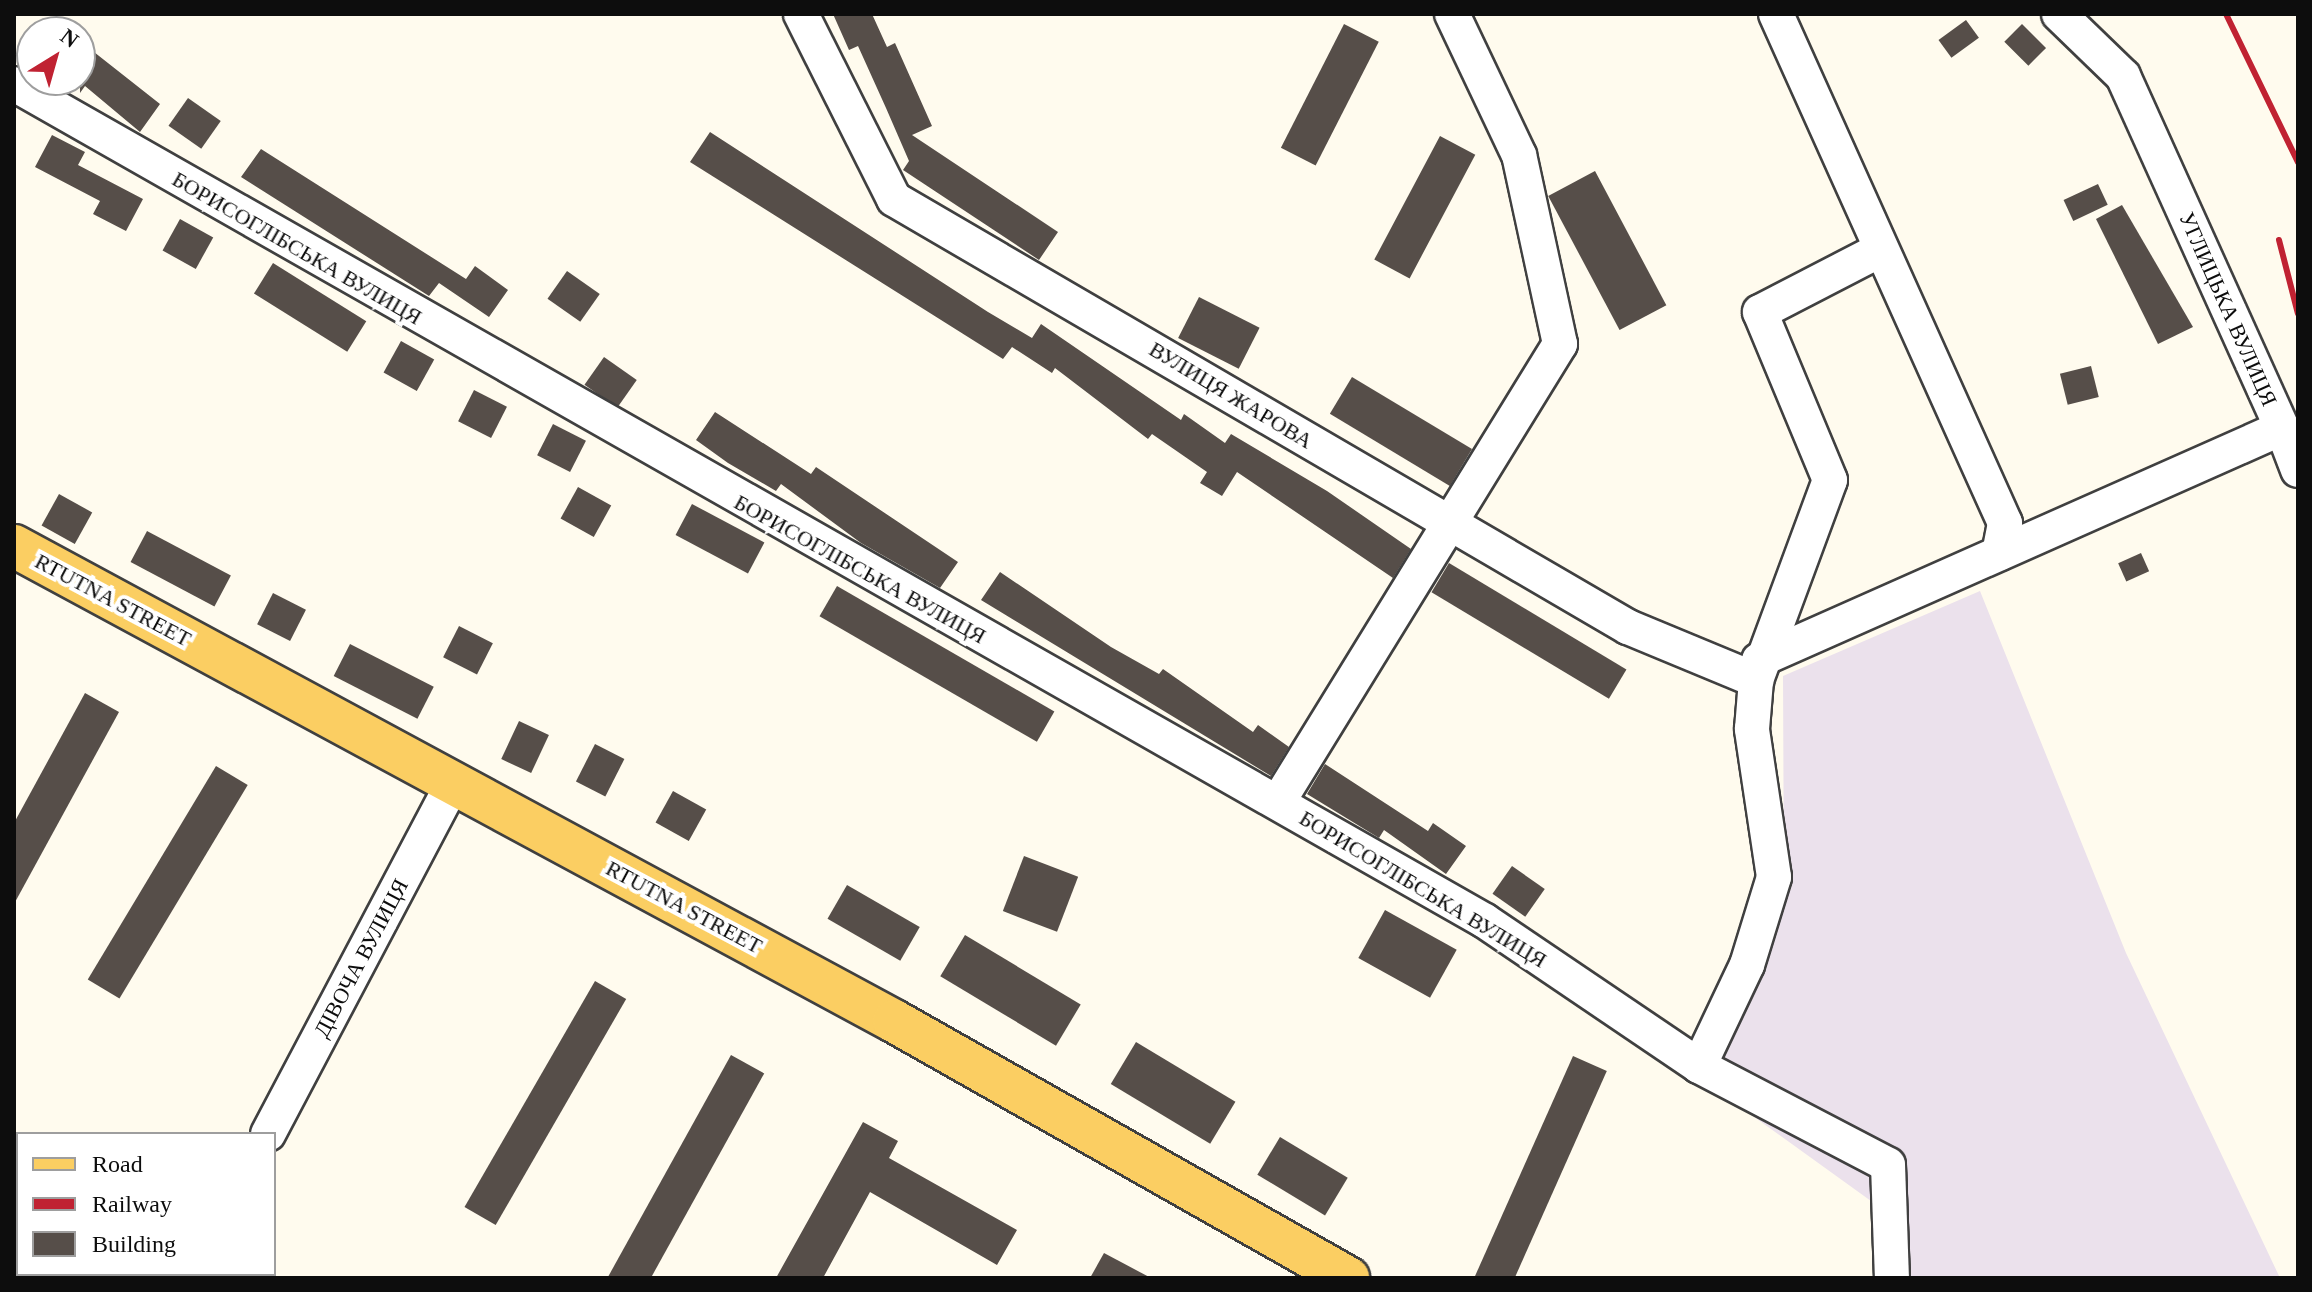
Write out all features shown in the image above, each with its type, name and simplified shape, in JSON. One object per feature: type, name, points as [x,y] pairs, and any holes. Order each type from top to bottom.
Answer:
[{"type":"main road","name":"RTUTNA STREET","points":[[14,546],[453,783],[1348,1278]]},
{"type":"street","name":"ВУЛИЦЯ ЖАРОВА","points":[[801,14],[894,199],[1628,627],[1757,670]]},
{"type":"street","points":[[1278,802],[1560,344],[1519,155],[1452,14]]},
{"type":"street","points":[[1776,14],[1878,251],[2005,523],[1999,553]]},
{"type":"street","name":"УГЛИЦЬКА ВУЛИЦЯ","points":[[1757,670],[1999,553],[2282,428],[2123,76],[2059,14]]},
{"type":"street","name":"БОРИСОГЛІБСЬКА ВУЛИЦЯ","points":[[14,84],[733,500],[1278,802],[1485,921],[1699,1066],[1888,1165],[1892,1278]]},
{"type":"street","points":[[1699,1066],[1747,965],[1774,877],[1752,729],[1757,670],[1830,480],[1760,312],[1878,251]]},
{"type":"street","points":[[2282,428],[2298,470]]},
{"type":"street","name":"ДІВОЧА ВУЛИЦЯ","points":[[269,1132],[453,783]]},
{"type":"shaded area","points":[[1980,591],[2126,953],[2280,1278],[1885,1278],[1871,1201],[1707,1083],[1784,898],[1783,676]]},
{"type":"building","points":[[833,14],[872,14],[887,47],[895,43],[932,126],[912,135],[1058,232],[1039,260],[903,170],[909,161],[886,108],[858,46],[849,50]]},
{"type":"building","points":[[1966,20],[1979,38],[1951,58],[1938,40]]},
{"type":"building","points":[[1344,24],[1379,42],[1316,166],[1281,148]]},
{"type":"building","points":[[2022,24],[2046,48],[2028,66],[2004,42]]},
{"type":"building","points":[[96,54],[160,104],[140,132],[96,95]]},
{"type":"building","points":[[188,98],[221,121],[201,149],[168,126]]},
{"type":"building","points":[[710,132],[1032,338],[1041,324],[1181,420],[1184,414],[1225,443],[1231,434],[1327,491],[1411,549],[1393,578],[1237,472],[1222,496],[1200,483],[1207,472],[1152,434],[1148,439],[1055,368],[1052,373],[1012,347],[1003,359],[690,162]]},
{"type":"building","points":[[52,135],[85,152],[78,165],[143,199],[126,231],[93,214],[100,201],[35,167]]},
{"type":"building","points":[[1440,136],[1475,155],[1410,278],[1374,260]]},
{"type":"building","points":[[261,149],[466,279],[475,266],[508,290],[489,317],[439,283],[429,296],[241,177]]},
{"type":"building","points":[[1595,171],[1666,305],[1620,330],[1548,196]]},
{"type":"building","points":[[2098,184],[2108,205],[2073,221],[2064,200]]},
{"type":"building","points":[[2122,205],[2193,327],[2158,344],[2096,219]]},
{"type":"building","points":[[180,219],[213,237],[196,269],[163,250]]},
{"type":"building","points":[[273,263],[366,321],[347,352],[254,294]]},
{"type":"building","points":[[567,271],[600,294],[580,322],[547,299]]},
{"type":"building","points":[[1199,297],[1260,328],[1239,369],[1178,338]]},
{"type":"building","points":[[401,341],[434,359],[417,391],[384,372]]},
{"type":"building","points":[[604,357],[637,380],[617,408],[584,385]]},
{"type":"building","points":[[2091,366],[2099,397],[2068,405],[2060,374]]},
{"type":"building","points":[[1352,377],[1472,449],[1450,486],[1330,414]]},
{"type":"building","points":[[474,390],[507,407],[491,438],[458,421]]},
{"type":"building","points":[[715,412],[811,474],[816,467],[958,562],[940,588],[861,543],[781,484],[776,491],[696,440]]},
{"type":"building","points":[[553,424],[586,441],[570,472],[537,455]]},
{"type":"building","points":[[578,487],[611,505],[594,537],[561,518]]},
{"type":"building","points":[[59,494],[92,512],[75,544],[42,525]]},
{"type":"building","points":[[692,504],[764,542],[748,573],[676,535]]},
{"type":"building","points":[[147,531],[231,576],[214,607],[131,562]]},
{"type":"building","points":[[2141,553],[2149,571],[2126,581],[2118,563]]},
{"type":"building","points":[[1449,563],[1626,670],[1609,699],[1431,592]]},
{"type":"building","points":[[1000,572],[1111,647],[1159,674],[1163,669],[1253,732],[1258,725],[1289,747],[1271,776],[981,600]]},
{"type":"building","points":[[837,586],[1054,712],[1037,742],[820,616]]},
{"type":"building","points":[[273,593],[306,610],[290,641],[257,624]]},
{"type":"building","points":[[459,626],[493,643],[477,674],[443,657]]},
{"type":"building","points":[[350,644],[434,687],[417,719],[334,676]]},
{"type":"building","points":[[85,693],[119,712],[14,904],[14,823]]},
{"type":"building","points":[[519,721],[549,735],[531,773],[501,759]]},
{"type":"building","points":[[595,744],[624,759],[605,796],[576,781]]},
{"type":"building","points":[[1325,764],[1428,831],[1433,823],[1466,846],[1446,874],[1384,830],[1379,838],[1307,794]]},
{"type":"building","points":[[216,766],[248,785],[119,998],[88,979]]},
{"type":"building","points":[[673,791],[706,809],[689,841],[656,822]]},
{"type":"building","points":[[1024,856],[1078,877],[1057,932],[1003,911]]},
{"type":"building","points":[[1512,866],[1545,889],[1525,917],[1492,894]]},
{"type":"building","points":[[847,885],[920,927],[900,961],[828,919]]},
{"type":"building","points":[[1385,910],[1457,950],[1430,998],[1358,958]]},
{"type":"building","points":[[965,935],[1081,1005],[1056,1046],[940,976]]},
{"type":"building","points":[[595,981],[626,999],[496,1225],[465,1207]]},
{"type":"building","points":[[1136,1042],[1235,1102],[1210,1144],[1111,1084]]},
{"type":"building","points":[[731,1055],[764,1073],[651,1278],[607,1278]]},
{"type":"building","points":[[1573,1056],[1607,1071],[1515,1278],[1474,1278]]},
{"type":"building","points":[[863,1122],[898,1141],[889,1158],[1017,1230],[997,1265],[870,1192],[823,1278],[776,1278]]},
{"type":"building","points":[[1280,1137],[1348,1178],[1325,1215],[1257,1175]]},
{"type":"building","points":[[1104,1253],[1151,1278],[1090,1278]]},
{"type":"railway","points":[[2226,14],[2298,162]]},
{"type":"railway","points":[[2279,240],[2298,314]]}]
